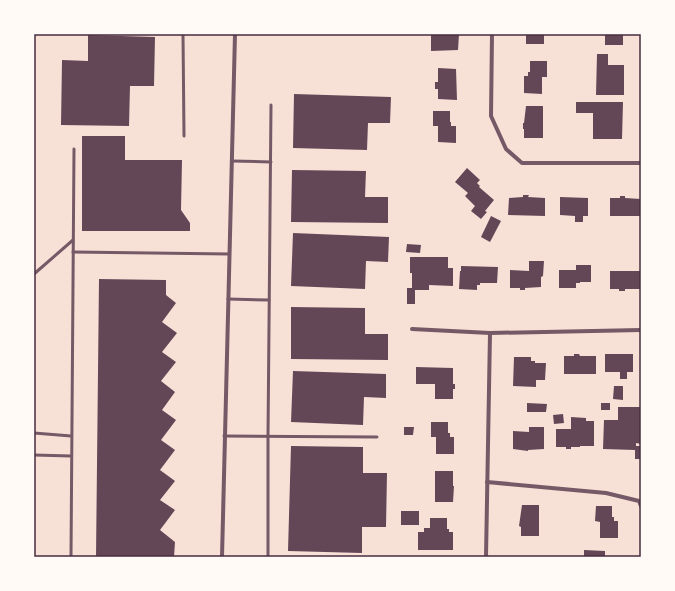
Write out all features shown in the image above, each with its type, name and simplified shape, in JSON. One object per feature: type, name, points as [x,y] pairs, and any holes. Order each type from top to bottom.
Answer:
[{"type":"street","points":[[222,557],[235,34]]},
{"type":"street","points":[[492,34],[491,116],[506,149],[522,163],[641,163]]},
{"type":"street","points":[[412,329],[490,334],[641,330]]},
{"type":"street","points":[[486,557],[490,334]]},
{"type":"street","points":[[487,482],[606,493],[639,501],[641,506]]},
{"type":"lane","points":[[183,34],[184,136]]},
{"type":"lane","points":[[268,557],[271,105]]},
{"type":"lane","points":[[71,557],[72,240],[74,148]]},
{"type":"lane","points":[[232,161],[271,162]]},
{"type":"lane","points":[[34,274],[72,240]]},
{"type":"lane","points":[[73,252],[229,254]]},
{"type":"lane","points":[[228,299],[269,300]]},
{"type":"lane","points":[[34,432],[72,436]]},
{"type":"lane","points":[[224,436],[377,437]]},
{"type":"lane","points":[[34,455],[71,456]]},
{"type":"building","points":[[431,34],[459,34],[458,50],[431,51]]},
{"type":"building","points":[[526,34],[544,34],[544,44],[526,44]]},
{"type":"building","points":[[605,34],[623,34],[623,45],[605,45]]},
{"type":"building","points":[[88,35],[155,37],[154,86],[130,86],[129,126],[61,125],[62,60],[88,61]]},
{"type":"building","points":[[597,54],[608,54],[608,65],[624,65],[624,95],[596,95]]},
{"type":"building","points":[[530,61],[547,61],[547,77],[542,77],[542,94],[524,93],[524,76],[528,76],[528,72],[530,72]]},
{"type":"building","points":[[438,68],[456,69],[457,100],[438,99],[438,89],[435,89],[435,82],[438,82]]},
{"type":"building","points":[[294,94],[391,97],[390,123],[368,123],[367,150],[293,148]]},
{"type":"building","points":[[576,102],[623,102],[622,139],[593,139],[593,113],[576,113]]},
{"type":"building","points":[[526,106],[543,106],[543,138],[524,138],[523,123]]},
{"type":"building","points":[[433,111],[450,111],[451,126],[456,126],[456,143],[438,142],[438,126],[433,126]]},
{"type":"building","points":[[82,136],[125,136],[125,160],[182,160],[181,210],[190,223],[190,231],[82,231]]},
{"type":"building","points":[[467,168],[480,180],[477,183],[480,186],[479,187],[494,200],[485,211],[487,212],[481,219],[471,211],[475,206],[465,196],[468,193],[455,182]]},
{"type":"building","points":[[292,170],[366,171],[365,197],[388,197],[388,223],[291,222]]},
{"type":"building","points":[[523,195],[529,195],[528,197],[545,198],[545,216],[508,215],[509,198],[523,197]]},
{"type":"building","points":[[620,196],[625,196],[625,198],[641,199],[641,216],[610,216],[610,198],[620,198]]},
{"type":"building","points":[[560,197],[588,198],[588,216],[583,216],[583,222],[575,222],[575,216],[560,215]]},
{"type":"building","points":[[491,216],[501,221],[490,242],[481,237]]},
{"type":"building","points":[[293,233],[389,237],[388,262],[366,261],[365,289],[291,286]]},
{"type":"building","points":[[407,244],[421,245],[420,253],[406,252]]},
{"type":"building","points":[[410,257],[448,257],[448,268],[453,268],[453,286],[429,285],[429,290],[415,290],[415,304],[407,304],[407,288],[412,288]]},
{"type":"building","points":[[529,261],[544,261],[541,287],[525,288],[525,290],[520,290],[520,288],[510,288],[510,270],[529,271]]},
{"type":"building","points":[[576,265],[591,265],[591,282],[576,283],[576,288],[559,288],[559,270],[576,270]]},
{"type":"building","points":[[461,266],[498,267],[497,283],[480,283],[480,285],[477,285],[477,290],[459,289]]},
{"type":"building","points":[[610,271],[641,271],[641,289],[625,289],[625,291],[619,291],[619,289],[610,289]]},
{"type":"building","points":[[99,279],[166,280],[166,295],[176,303],[162,322],[177,333],[162,352],[176,362],[161,381],[175,392],[162,410],[176,420],[161,440],[175,450],[160,470],[175,481],[160,500],[175,510],[160,530],[175,542],[174,557],[96,557]]},
{"type":"building","points":[[291,307],[365,308],[365,334],[388,334],[388,360],[291,359]]},
{"type":"building","points":[[574,354],[579,354],[580,356],[596,356],[596,374],[564,374],[564,356],[574,356]]},
{"type":"building","points":[[605,354],[633,354],[633,372],[627,372],[627,379],[620,379],[620,372],[605,372]]},
{"type":"building","points":[[514,357],[531,357],[531,361],[535,361],[535,363],[546,363],[545,380],[536,380],[536,387],[513,386]]},
{"type":"building","points":[[416,367],[453,368],[453,384],[455,384],[455,389],[453,389],[453,399],[435,399],[435,384],[416,384]]},
{"type":"building","points":[[293,371],[386,374],[386,398],[364,397],[363,425],[291,422]]},
{"type":"building","points":[[614,386],[623,386],[623,400],[613,399]]},
{"type":"building","points":[[527,403],[547,404],[546,412],[527,412]]},
{"type":"building","points":[[601,403],[610,403],[610,410],[601,410]]},
{"type":"building","points":[[618,407],[641,407],[641,444],[636,443],[636,446],[641,446],[641,459],[635,459],[635,450],[603,449],[604,420],[618,420]]},
{"type":"building","points":[[563,414],[564,423],[554,424],[553,415]]},
{"type":"building","points":[[571,417],[586,418],[586,421],[594,421],[594,446],[571,447],[571,449],[566,449],[566,447],[556,447],[556,429],[571,429]]},
{"type":"building","points":[[431,422],[448,422],[448,433],[450,433],[450,437],[454,437],[454,454],[436,454],[436,437],[431,437]]},
{"type":"building","points":[[404,427],[414,427],[413,435],[404,435]]},
{"type":"building","points":[[529,427],[544,427],[544,449],[528,451],[513,449],[513,431],[529,432]]},
{"type":"building","points":[[291,446],[363,447],[363,473],[387,473],[386,527],[362,527],[362,553],[288,551]]},
{"type":"building","points":[[435,471],[453,471],[453,502],[435,502]]},
{"type":"building","points":[[522,505],[539,505],[539,536],[521,536],[521,527],[519,526]]},
{"type":"building","points":[[596,506],[612,506],[612,517],[614,517],[614,521],[618,521],[618,538],[600,538],[600,522],[595,521]]},
{"type":"building","points":[[401,511],[419,511],[419,525],[401,525]]},
{"type":"building","points":[[430,518],[447,518],[447,529],[449,529],[449,532],[453,532],[453,550],[418,550],[418,532],[424,532],[424,528],[430,528]]},
{"type":"building","points":[[584,550],[605,551],[605,557],[584,557]]}]
